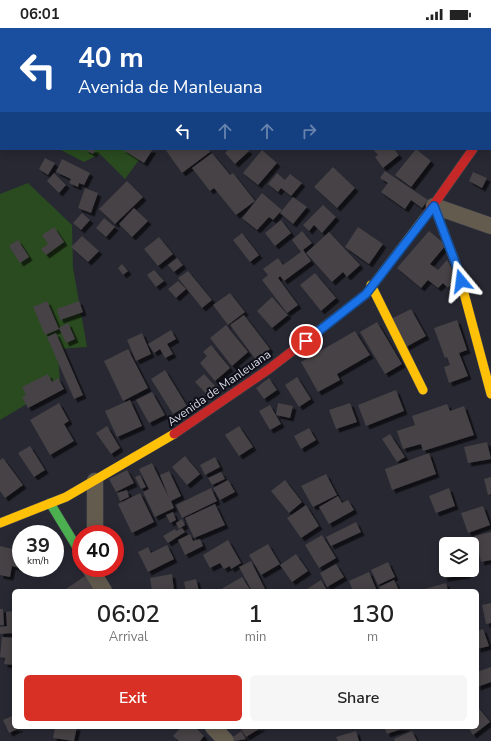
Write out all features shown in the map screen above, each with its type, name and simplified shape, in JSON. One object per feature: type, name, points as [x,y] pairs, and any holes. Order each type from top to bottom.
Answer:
[{"type":"street","name":"Avenida de Manleuana","points":[[0,523],[66,497],[161,443],[269,370],[366,294],[371,285],[434,206],[473,150]]},
{"type":"street","points":[[434,206],[491,226]]},
{"type":"street","points":[[434,206],[457,267],[491,394]]},
{"type":"street","points":[[371,285],[423,390]]},
{"type":"street","points":[[95,481],[95,525]]},
{"type":"street","points":[[50,503],[72,539]]},
{"type":"street","points":[[96,577],[103,589]]},
{"type":"street","points":[[215,729],[226,741]]},
{"type":"green space","points":[[61,150],[146,150],[125,179],[100,154],[84,162]]},
{"type":"green space","points":[[28,183],[72,225],[73,268],[87,347],[58,349],[60,384],[0,420],[0,194]]},
{"type":"building","points":[[86,150],[95,150],[93,154]]},
{"type":"building","points":[[124,150],[152,150],[144,163]]},
{"type":"building","points":[[166,150],[209,150],[210,152],[182,173]]},
{"type":"building","points":[[228,150],[249,151],[235,164],[225,153]]},
{"type":"building","points":[[262,150],[277,163],[258,185],[243,173]]},
{"type":"building","points":[[374,150],[395,150],[399,155],[383,168],[375,157],[378,155]]},
{"type":"building","points":[[415,150],[431,161],[411,187],[395,175]]},
{"type":"building","points":[[212,153],[230,175],[233,173],[255,201],[236,215],[214,188],[210,191],[192,168]]},
{"type":"building","points":[[45,158],[55,163],[48,175],[39,169]]},
{"type":"building","points":[[62,159],[90,173],[84,185],[79,183],[78,187],[69,183],[71,179],[56,172]]},
{"type":"building","points":[[333,167],[355,188],[337,208],[314,187]]},
{"type":"building","points":[[385,171],[428,200],[422,208],[411,200],[405,209],[381,192],[388,183],[380,178]]},
{"type":"building","points":[[473,172],[487,178],[482,188],[469,181]]},
{"type":"building","points":[[54,173],[66,185],[59,193],[47,181]]},
{"type":"building","points":[[277,173],[285,180],[290,174],[302,183],[291,196],[281,188],[278,192],[268,184]]},
{"type":"building","points":[[127,181],[143,197],[115,224],[99,209]]},
{"type":"building","points":[[85,188],[98,193],[91,213],[78,208]]},
{"type":"building","points":[[262,193],[282,210],[273,220],[269,217],[257,230],[242,218]]},
{"type":"building","points":[[293,197],[307,207],[293,224],[280,213]]},
{"type":"building","points":[[323,205],[336,217],[322,233],[314,225],[309,231],[303,225]]},
{"type":"building","points":[[134,208],[148,221],[132,237],[119,224]]},
{"type":"building","points":[[82,213],[90,220],[81,230],[73,223]]},
{"type":"building","points":[[104,218],[115,227],[106,237],[96,228]]},
{"type":"building","points":[[281,220],[291,233],[275,246],[265,233]]},
{"type":"building","points":[[54,227],[64,242],[46,255],[41,249],[48,244],[42,235]]},
{"type":"building","points":[[358,227],[383,244],[369,264],[345,247]]},
{"type":"building","points":[[302,231],[312,243],[303,250],[311,261],[284,281],[280,276],[278,278],[298,305],[287,313],[262,280],[268,275],[263,269],[278,258],[283,265],[301,252],[292,240]]},
{"type":"building","points":[[429,231],[446,245],[430,264],[438,270],[447,260],[457,277],[448,288],[443,283],[438,288],[428,280],[421,288],[397,268]]},
{"type":"building","points":[[329,232],[360,265],[347,277],[343,272],[332,282],[306,253]]},
{"type":"building","points":[[242,233],[259,255],[250,262],[233,240]]},
{"type":"building","points":[[82,236],[99,251],[88,262],[71,247]]},
{"type":"building","points":[[159,237],[173,254],[158,266],[144,249]]},
{"type":"building","points":[[18,240],[29,257],[20,263],[9,246]]},
{"type":"building","points":[[177,258],[183,265],[174,272],[168,265]]},
{"type":"building","points":[[122,264],[128,271],[123,275],[118,268]]},
{"type":"building","points":[[154,270],[164,281],[156,287],[147,275]]},
{"type":"building","points":[[188,271],[212,300],[202,308],[178,278]]},
{"type":"building","points":[[315,273],[336,298],[321,311],[300,285]]},
{"type":"building","points":[[178,281],[186,289],[176,298],[168,289]]},
{"type":"building","points":[[230,293],[245,312],[228,325],[213,305]]},
{"type":"building","points":[[272,297],[288,315],[272,328],[257,311]]},
{"type":"building","points":[[47,301],[59,329],[45,335],[33,307]]},
{"type":"building","points":[[79,301],[83,312],[60,320],[57,309]]},
{"type":"building","points":[[411,309],[426,336],[406,347],[391,319]]},
{"type":"building","points":[[244,315],[270,349],[256,360],[230,325]]},
{"type":"building","points":[[457,320],[467,350],[459,353],[468,376],[449,383],[444,367],[450,365],[447,357],[445,358],[434,328]]},
{"type":"building","points":[[377,322],[402,364],[385,374],[360,332]]},
{"type":"building","points":[[68,323],[75,339],[66,343],[59,328]]},
{"type":"building","points":[[226,325],[248,352],[232,366],[210,338]]},
{"type":"building","points":[[171,330],[176,339],[167,344],[173,354],[165,358],[160,349],[154,353],[148,344]]},
{"type":"building","points":[[355,331],[370,355],[337,374],[340,380],[318,392],[301,362]]},
{"type":"building","points":[[56,333],[83,395],[74,399],[47,337]]},
{"type":"building","points":[[142,333],[151,354],[136,361],[127,340]]},
{"type":"building","points":[[211,345],[230,368],[215,381],[200,363],[207,356],[203,352]]},
{"type":"building","points":[[128,349],[148,388],[123,401],[104,361]]},
{"type":"building","points":[[165,370],[187,406],[173,414],[151,379]]},
{"type":"building","points":[[48,374],[52,382],[58,378],[64,389],[28,408],[22,397],[26,395],[22,387]]},
{"type":"building","points":[[204,374],[217,388],[208,396],[195,382]]},
{"type":"building","points":[[297,377],[311,399],[299,407],[285,385]]},
{"type":"building","points":[[269,378],[277,390],[264,399],[256,388]]},
{"type":"building","points":[[396,390],[404,411],[366,426],[358,405]]},
{"type":"building","points":[[152,392],[165,415],[149,423],[136,400]]},
{"type":"building","points":[[130,400],[142,426],[117,437],[105,411]]},
{"type":"building","points":[[59,403],[69,421],[64,424],[74,441],[50,455],[30,420]]},
{"type":"building","points":[[278,403],[293,406],[290,418],[276,415]]},
{"type":"building","points":[[350,403],[357,422],[336,429],[329,410]]},
{"type":"building","points":[[447,404],[450,411],[464,406],[474,435],[423,451],[421,444],[403,449],[397,431],[415,425],[412,416]]},
{"type":"building","points":[[270,405],[281,424],[270,430],[259,411]]},
{"type":"building","points":[[107,426],[120,448],[111,454],[96,433]]},
{"type":"building","points":[[239,426],[253,447],[239,456],[225,435]]},
{"type":"building","points":[[309,428],[316,440],[301,449],[294,436]]},
{"type":"building","points":[[390,434],[405,457],[397,462],[382,439]]},
{"type":"building","points":[[487,442],[491,459],[468,463],[464,447]]},
{"type":"building","points":[[30,446],[45,470],[34,477],[18,453]]},
{"type":"building","points":[[429,453],[436,474],[392,490],[385,469]]},
{"type":"building","points":[[185,456],[200,474],[187,485],[172,467]]},
{"type":"building","points":[[215,457],[220,467],[205,475],[200,465]]},
{"type":"building","points":[[3,458],[23,485],[5,498],[0,491],[0,460]]},
{"type":"building","points":[[152,463],[169,498],[160,475],[169,471],[181,496],[171,501],[174,508],[155,517],[143,492],[149,489],[139,469]]},
{"type":"building","points":[[127,470],[134,483],[116,492],[109,479]]},
{"type":"building","points":[[221,472],[225,479],[212,485],[208,478]]},
{"type":"building","points":[[326,474],[337,495],[313,507],[301,486]]},
{"type":"building","points":[[140,475],[146,487],[141,489],[135,477]]},
{"type":"building","points":[[491,477],[491,494],[488,495],[484,479]]},
{"type":"building","points":[[228,480],[235,492],[220,500],[213,488]]},
{"type":"building","points":[[285,480],[302,502],[289,513],[271,491]]},
{"type":"building","points":[[211,488],[217,501],[182,518],[176,505]]},
{"type":"building","points":[[449,488],[455,506],[436,513],[429,496]]},
{"type":"building","points":[[127,490],[129,497],[120,501],[117,493]]},
{"type":"building","points":[[140,493],[154,522],[132,533],[118,504]]},
{"type":"building","points":[[338,496],[342,503],[348,500],[354,510],[329,524],[319,507]]},
{"type":"building","points":[[215,504],[225,525],[194,538],[185,518]]},
{"type":"building","points":[[306,505],[319,526],[301,538],[287,518]]},
{"type":"building","points":[[483,506],[490,525],[468,533],[461,513]]},
{"type":"building","points":[[173,512],[176,520],[170,523],[166,515]]},
{"type":"building","points":[[182,519],[185,525],[179,529],[176,523]]},
{"type":"building","points":[[356,522],[361,532],[331,546],[326,537]]},
{"type":"building","points":[[182,528],[185,532],[168,543],[163,536],[175,529],[176,531]]},
{"type":"building","points":[[491,532],[491,560],[481,562],[479,553],[479,537],[475,536]]},
{"type":"building","points":[[190,534],[193,541],[200,539],[203,546],[185,555],[178,540]]},
{"type":"building","points":[[322,535],[336,558],[319,568],[305,545]]},
{"type":"building","points":[[228,540],[241,563],[231,569],[230,566],[224,569],[220,563],[210,568],[203,555]]},
{"type":"building","points":[[268,544],[280,564],[261,575],[249,555]]},
{"type":"building","points":[[167,545],[174,559],[148,572],[138,552],[148,547],[151,553]]},
{"type":"building","points":[[0,546],[12,549],[12,566],[10,577],[0,575]]},
{"type":"building","points":[[296,554],[308,571],[292,582],[280,565]]},
{"type":"building","points":[[251,561],[265,589],[251,589],[239,567]]},
{"type":"building","points":[[388,562],[395,577],[378,585],[371,570]]},
{"type":"building","points":[[336,564],[344,577],[327,587],[320,573]]},
{"type":"building","points":[[369,572],[376,589],[352,589],[349,581]]},
{"type":"building","points":[[172,574],[174,589],[152,589],[150,578]]},
{"type":"building","points":[[86,577],[95,589],[66,589]]},
{"type":"building","points":[[242,577],[250,589],[221,589]]},
{"type":"building","points":[[196,579],[198,589],[186,589],[184,582]]},
{"type":"building","points":[[321,580],[326,589],[307,589]]},
{"type":"building","points":[[394,580],[398,589],[380,589],[379,587]]},
{"type":"building","points":[[446,583],[448,589],[425,589]]},
{"type":"building","points":[[491,603],[491,623],[486,624],[482,605]]},
{"type":"building","points":[[0,609],[3,609],[4,625],[0,625]]},
{"type":"building","points":[[12,611],[12,633],[0,634],[0,627],[7,626],[6,612]]},
{"type":"building","points":[[483,629],[489,646],[479,648],[479,630]]},
{"type":"building","points":[[2,637],[12,638],[12,665],[4,664],[5,658],[0,657]]},
{"type":"building","points":[[491,667],[491,682],[479,686],[479,671]]},
{"type":"building","points":[[479,708],[490,722],[473,735],[469,729],[479,729]]},
{"type":"building","points":[[12,716],[12,729],[18,729],[9,733],[3,720]]},
{"type":"building","points":[[55,729],[77,729],[74,741],[53,738]]},
{"type":"building","points":[[179,729],[197,729],[204,736],[200,741],[179,741],[173,736]]},
{"type":"building","points":[[241,729],[259,729],[246,737]]},
{"type":"building","points":[[385,729],[401,729],[387,734]]},
{"type":"building","points":[[241,731],[246,739],[235,741],[233,737]]},
{"type":"building","points":[[356,731],[359,741],[338,741],[336,737]]},
{"type":"building","points":[[412,731],[417,741],[395,741],[394,739]]},
{"type":"traffic: fast","points":[[50,503],[72,539]]},
{"type":"traffic: slow","points":[[434,206],[457,267],[491,394]]},
{"type":"traffic: slow","points":[[321,329],[366,294],[425,217]]},
{"type":"traffic: slow","points":[[371,285],[423,390]]},
{"type":"traffic: slow","points":[[0,523],[66,497],[174,434]]},
{"type":"traffic: jam","points":[[425,217],[472,150]]},
{"type":"traffic: jam","points":[[174,434],[269,369],[321,329]]},
{"type":"route","points":[[306,341],[366,294],[371,285],[434,206],[461,281]]}]
